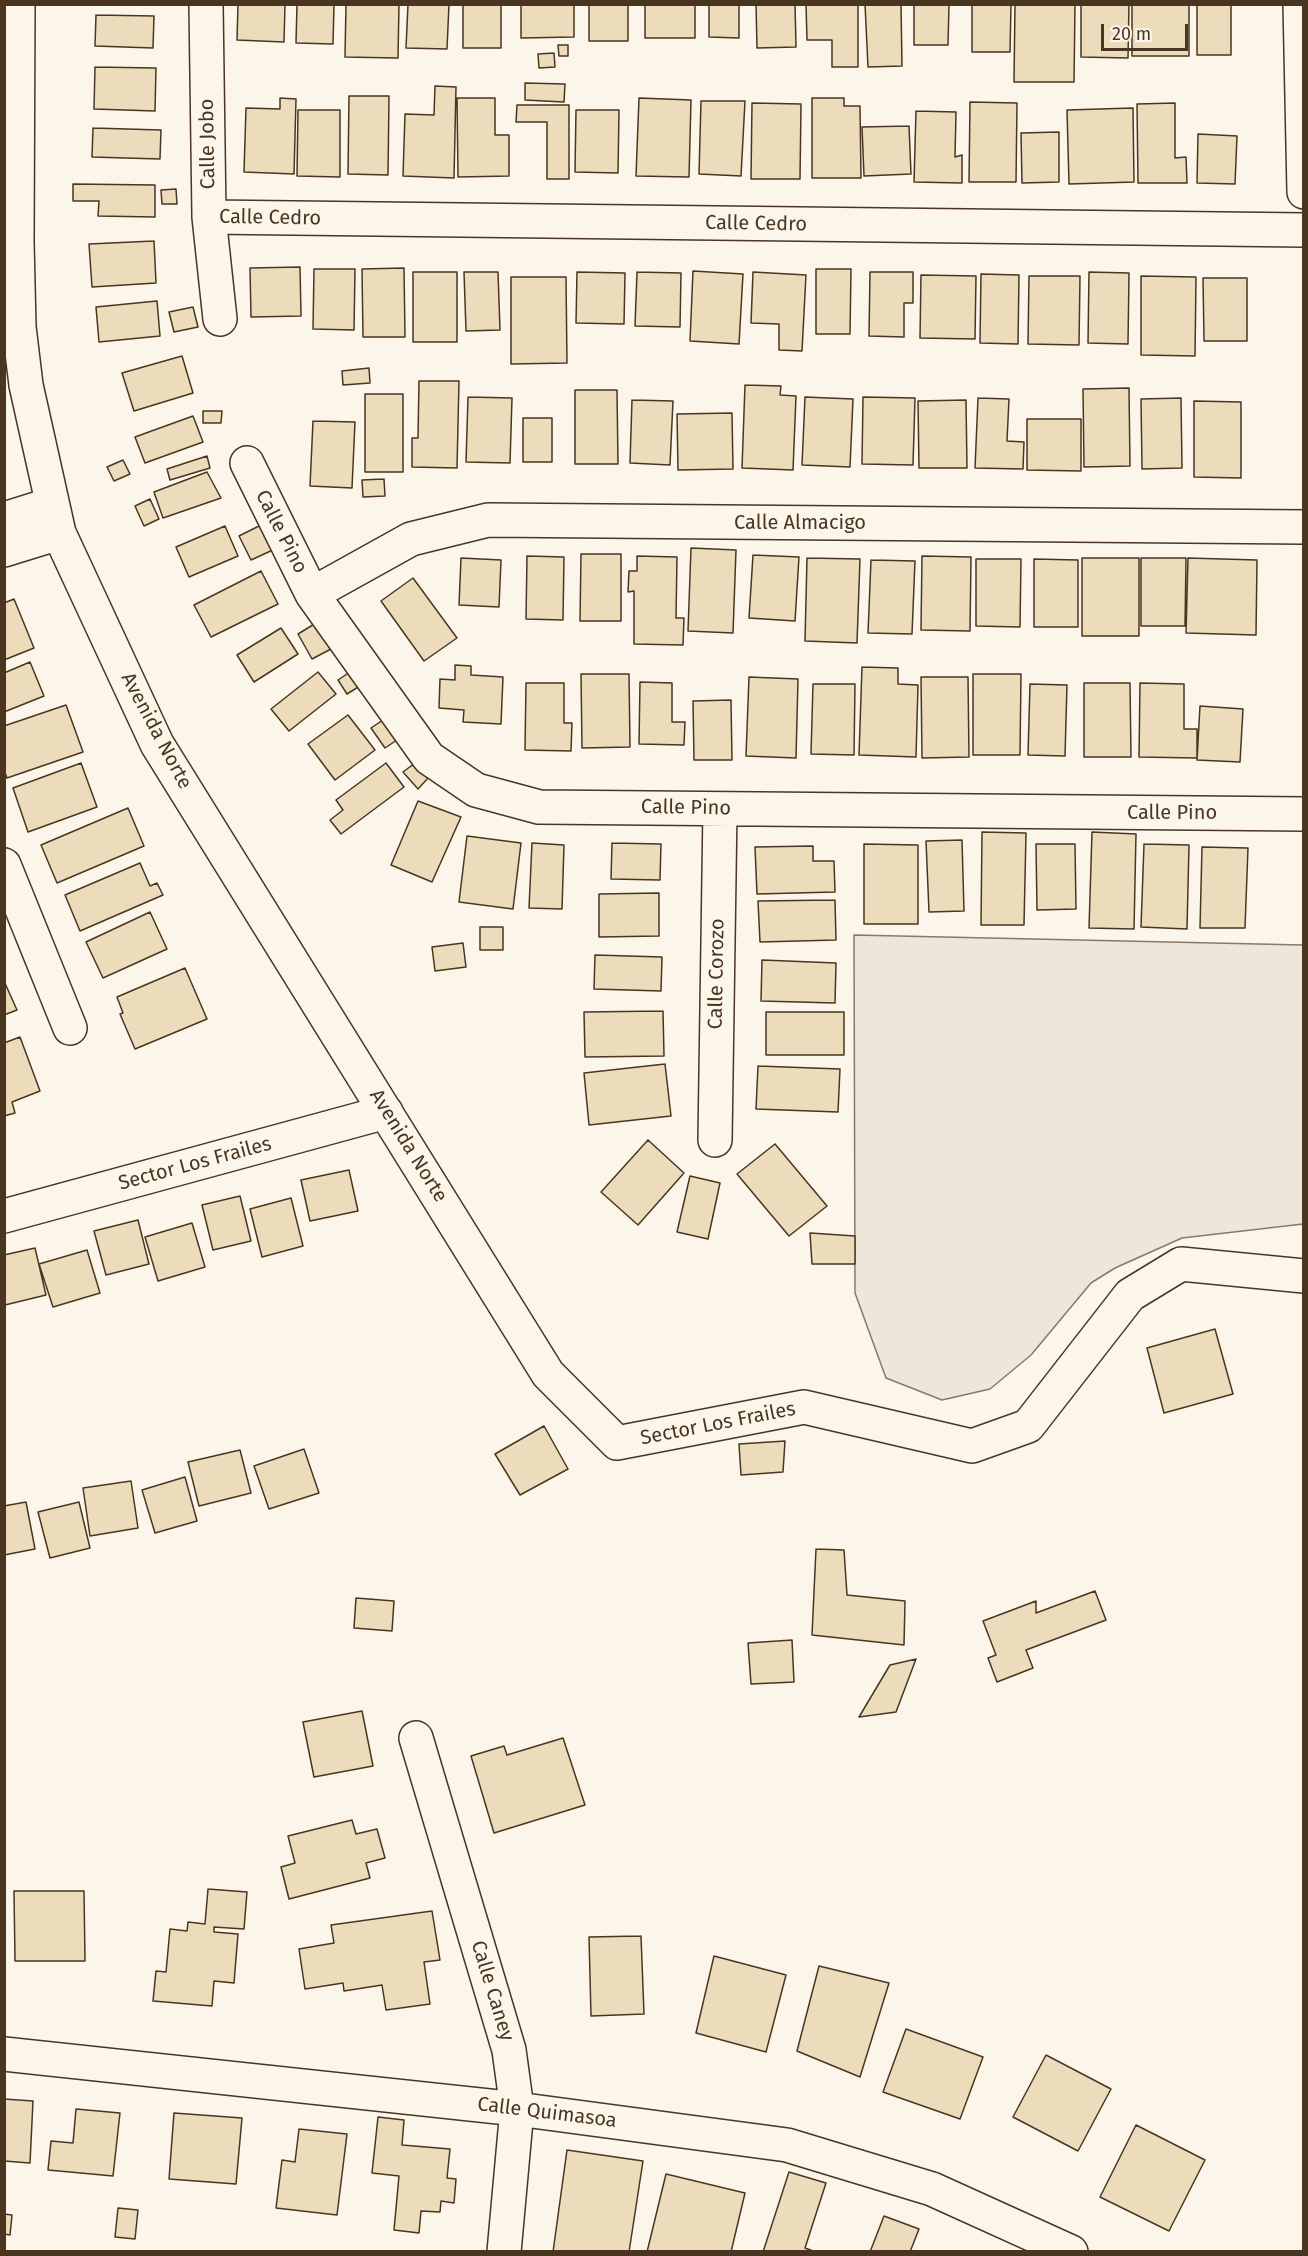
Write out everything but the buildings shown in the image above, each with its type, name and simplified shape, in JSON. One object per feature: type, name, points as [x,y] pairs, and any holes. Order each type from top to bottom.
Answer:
[{"type":"street","name":"Avenida Norte","points":[[18,4],[19,327],[26,385],[55,518],[157,744],[548,1374]]},
{"type":"street","name":"Calle Jobo","points":[[206,4],[209,218],[220,319]]},
{"type":"street","points":[[1300,4],[1304,192]]},
{"type":"street","name":"Calle Cedro","points":[[209,218],[1304,230]]},
{"type":"street","name":"Calle Pino","points":[[246,463],[312,594],[429,758],[476,790],[539,807],[1304,814]]},
{"type":"street","points":[[4,519],[55,518]]},
{"type":"street","points":[[4,550],[55,518]]},
{"type":"street","name":"Calle Almacigo","points":[[312,594],[411,539],[488,520],[1304,526]]},
{"type":"street","name":"Calle Corozo","points":[[715,1140],[720,809]]},
{"type":"street","points":[[4,866],[70,1028]]},
{"type":"street","name":"Sector Los Frailes","points":[[4,1216],[386,1112]]},
{"type":"street","name":"Sector Los Frailes","points":[[548,1374],[617,1443],[804,1407],[972,1446],[1028,1426],[1130,1295],[1181,1264],[1304,1276]]},
{"type":"street","name":"Calle Caney","points":[[416,1738],[509,2050],[517,2109],[504,2252]]},
{"type":"street","name":"Calle Quimasoa","points":[[4,2055],[517,2109],[787,2145],[932,2189],[1071,2252]]},
{"type":"shaded area","points":[[854,935],[1303,945],[1303,1224],[1182,1238],[1115,1268],[1091,1283],[1031,1355],[990,1389],[942,1400],[886,1378],[855,1293]]}]
